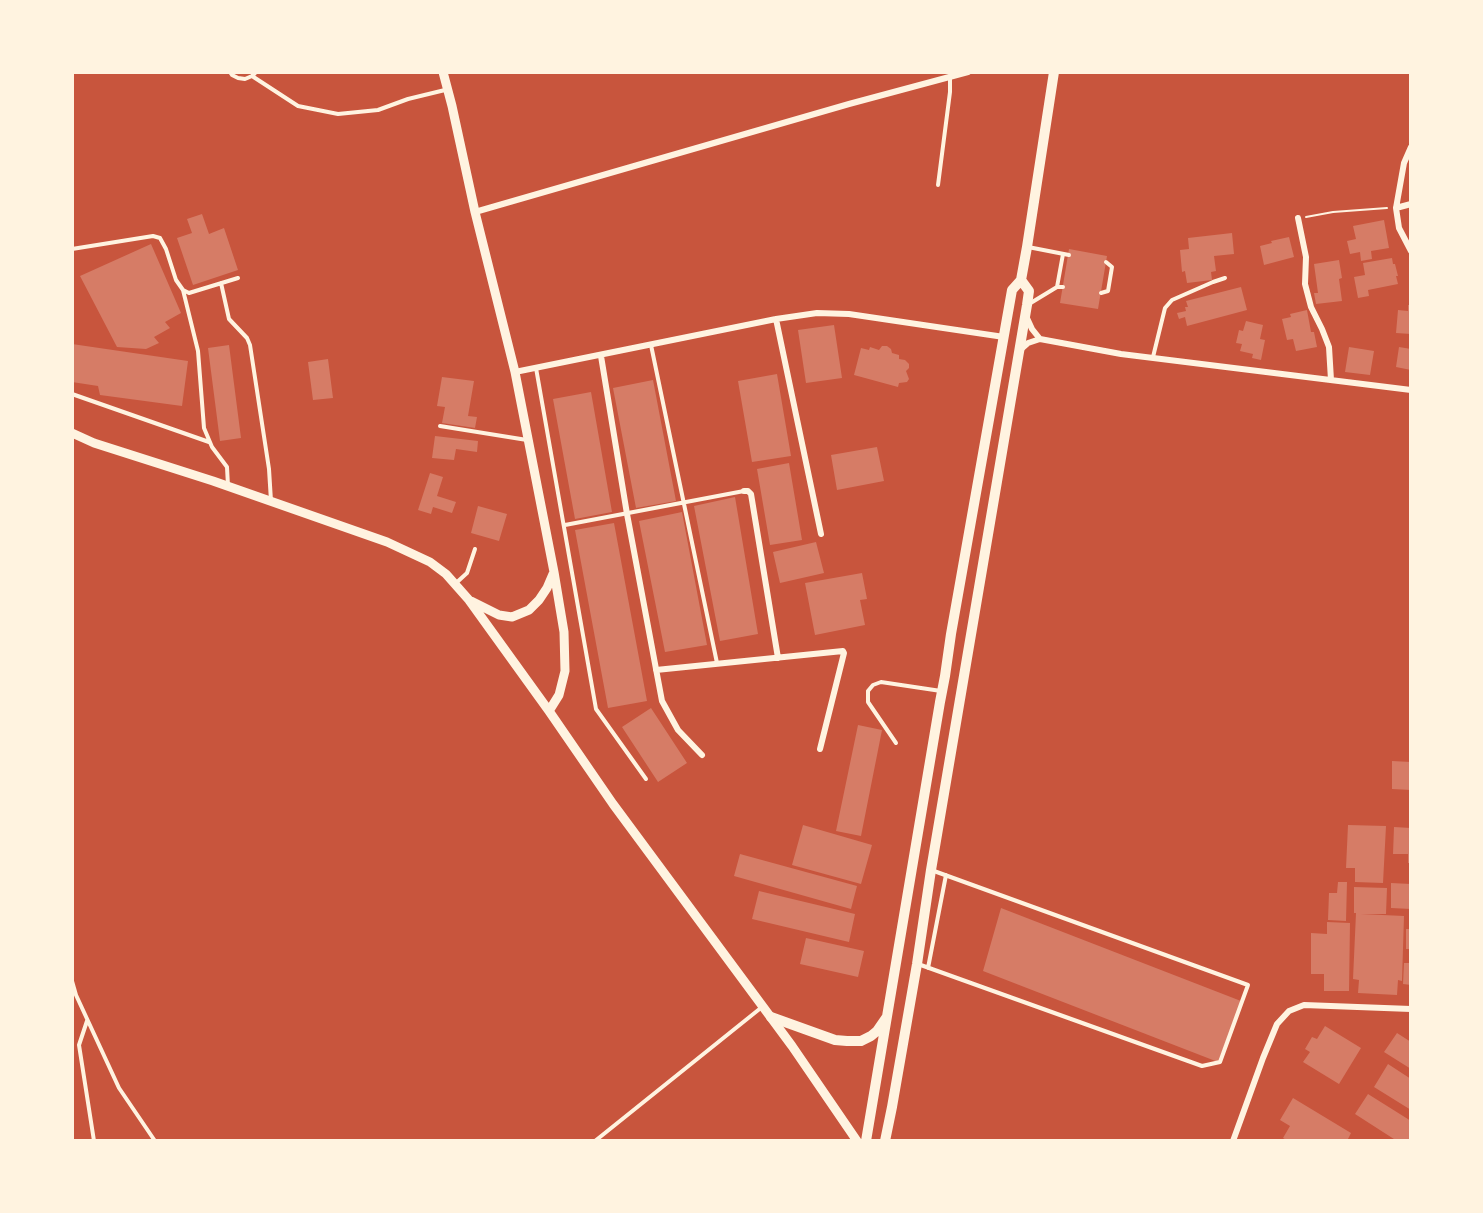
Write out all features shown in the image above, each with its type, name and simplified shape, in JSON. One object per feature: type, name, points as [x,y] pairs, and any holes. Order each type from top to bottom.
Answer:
[{"type":"main road","points":[[866,1141],[1012,290],[1021,280],[1028,247],[1054,72]]},
{"type":"main road","points":[[885,1141],[917,964],[930,870],[1026,310],[1029,291],[1021,280]]},
{"type":"main road","points":[[771,1017],[835,1040],[861,1041],[877,1031],[888,1015]]},
{"type":"street","points":[[443,72],[515,372],[564,632],[566,665],[559,695],[549,711]]},
{"type":"street","points":[[475,213],[968,72]]},
{"type":"street","points":[[1411,147],[1404,163],[1396,208],[1399,228],[1411,251]]},
{"type":"street","points":[[1396,208],[1411,204]]},
{"type":"street","points":[[1298,218],[1306,257],[1305,284],[1311,307],[1329,347],[1330,380]]},
{"type":"street","points":[[1026,310],[1032,329],[1040,339]]},
{"type":"street","points":[[515,372],[776,319],[817,313],[849,314],[1004,337]]},
{"type":"street","points":[[776,319],[820,534]]},
{"type":"street","points":[[1019,350],[1028,343],[1040,339],[1121,354],[1411,390]]},
{"type":"street","points":[[601,356],[627,514],[662,701],[678,730],[702,755]]},
{"type":"street","points":[[72,433],[94,443],[387,542],[430,562],[446,574],[468,600],[613,804],[771,1017],[856,1141]]},
{"type":"street","points":[[744,491],[751,494],[778,658]]},
{"type":"street","points":[[468,600],[499,615],[512,617],[529,610],[539,600],[554,572]]},
{"type":"street","points":[[657,670],[841,651],[844,653],[820,749]]},
{"type":"street","points":[[1233,1141],[1276,1024],[1289,1011],[1305,1005],[1411,1009]]},
{"type":"lane","points":[[230,72],[238,78],[245,79],[256,72]]},
{"type":"lane","points":[[252,76],[298,106],[338,114],[378,110],[408,99],[447,90]]},
{"type":"lane","points":[[938,185],[950,77]]},
{"type":"lane","points":[[72,249],[153,236],[160,238],[176,280],[183,290],[198,351],[204,428],[210,442],[227,467],[228,487]]},
{"type":"lane","points":[[1028,247],[1066,254],[1057,287]]},
{"type":"lane","points":[[1101,293],[1108,291],[1112,267],[1106,262]]},
{"type":"lane","points":[[183,290],[189,293],[238,278]]},
{"type":"lane","points":[[1153,358],[1165,308],[1172,300],[1225,278]]},
{"type":"lane","points":[[221,283],[229,319],[247,338],[250,345],[269,470],[271,502]]},
{"type":"lane","points":[[1026,310],[1057,287],[1063,287]]},
{"type":"lane","points":[[651,345],[717,664]]},
{"type":"lane","points":[[536,368],[596,709],[646,779]]},
{"type":"lane","points":[[72,394],[210,442]]},
{"type":"lane","points":[[441,426],[528,440]]},
{"type":"lane","points":[[565,525],[744,491]]},
{"type":"lane","points":[[455,585],[467,573],[475,549]]},
{"type":"lane","points":[[896,743],[868,702],[868,691],[873,685],[881,682],[942,691]]},
{"type":"lane","points":[[917,964],[1202,1066],[1220,1062],[1248,985],[930,870]]},
{"type":"lane","points":[[928,968],[946,875]]},
{"type":"lane","points":[[72,981],[76,995],[119,1088],[156,1141]]},
{"type":"lane","points":[[595,1141],[763,1006]]},
{"type":"lane","points":[[88,1021],[80,1045],[94,1141]]},
{"type":"path","points":[[1298,218],[1333,212],[1396,208]]},
{"type":"building","points":[[202,214],[209,234],[224,228],[238,270],[193,285],[177,238],[192,233],[187,219]]},
{"type":"building","points":[[1384,220],[1389,248],[1371,251],[1372,259],[1361,261],[1360,252],[1350,254],[1347,241],[1356,239],[1353,226]]},
{"type":"building","points":[[1232,233],[1234,254],[1214,256],[1216,271],[1211,272],[1212,280],[1187,283],[1185,271],[1182,272],[1180,250],[1189,249],[1188,238]]},
{"type":"building","points":[[1289,237],[1294,257],[1264,265],[1260,246]]},
{"type":"building","points":[[151,244],[181,313],[165,322],[170,328],[154,337],[159,343],[146,349],[117,347],[80,276]]},
{"type":"building","points":[[1069,249],[1107,256],[1098,309],[1060,303]]},
{"type":"building","points":[[1392,258],[1398,284],[1368,290],[1369,296],[1358,298],[1354,277],[1365,275],[1363,263]]},
{"type":"building","points":[[1339,260],[1342,301],[1316,304],[1314,293],[1318,293],[1314,264]]},
{"type":"building","points":[[1241,287],[1247,310],[1187,326],[1185,317],[1179,319],[1177,313],[1186,311],[1185,307],[1188,307],[1186,301]]},
{"type":"building","points":[[1408,305],[1411,305],[1411,334],[1396,333],[1398,310],[1408,311]]},
{"type":"building","points":[[1307,310],[1311,332],[1314,332],[1317,347],[1296,351],[1293,339],[1287,340],[1282,319],[1291,317],[1290,314]]},
{"type":"building","points":[[1246,321],[1263,325],[1260,339],[1265,340],[1261,360],[1252,358],[1253,354],[1240,351],[1242,344],[1236,343],[1239,330],[1243,331]]},
{"type":"building","points":[[834,325],[842,378],[806,383],[798,330]]},
{"type":"building","points":[[72,344],[188,361],[182,406],[100,395],[98,386],[72,382]]},
{"type":"building","points":[[229,345],[241,438],[220,441],[208,348]]},
{"type":"building","points":[[882,346],[887,346],[892,353],[899,355],[899,359],[909,364],[906,371],[909,379],[907,382],[899,383],[898,387],[854,375],[861,348],[869,350],[870,347],[879,350]]},
{"type":"building","points":[[1349,347],[1374,351],[1370,375],[1345,372]]},
{"type":"building","points":[[1399,347],[1411,349],[1411,370],[1396,367]]},
{"type":"building","points":[[328,359],[333,398],[313,400],[308,362]]},
{"type":"building","points":[[777,374],[791,456],[752,462],[738,381]]},
{"type":"building","points":[[442,377],[474,381],[468,416],[477,417],[475,428],[442,423],[445,407],[437,406]]},
{"type":"building","points":[[653,380],[676,501],[636,508],[613,388]]},
{"type":"building","points":[[591,392],[612,512],[575,519],[553,399]]},
{"type":"building","points":[[435,436],[478,441],[477,452],[456,449],[454,460],[432,458]]},
{"type":"building","points":[[877,447],[884,481],[837,490],[831,455]]},
{"type":"building","points":[[789,463],[802,540],[770,545],[757,469]]},
{"type":"building","points":[[430,473],[443,477],[437,496],[456,502],[452,513],[433,507],[431,514],[418,510]]},
{"type":"building","points":[[735,497],[758,634],[720,641],[694,506]]},
{"type":"building","points":[[478,506],[507,514],[499,541],[471,533]]},
{"type":"building","points":[[682,512],[707,645],[665,652],[639,521]]},
{"type":"building","points":[[614,523],[647,701],[608,708],[575,530]]},
{"type":"building","points":[[816,542],[824,573],[780,583],[773,552]]},
{"type":"building","points":[[862,573],[867,599],[860,600],[865,625],[815,635],[805,583]]},
{"type":"building","points":[[651,708],[687,763],[658,782],[622,727]]},
{"type":"building","points":[[858,725],[882,730],[861,836],[836,831]]},
{"type":"building","points":[[1392,761],[1411,762],[1411,790],[1392,789]]},
{"type":"building","points":[[803,825],[872,845],[861,884],[792,865]]},
{"type":"building","points":[[1348,825],[1386,826],[1383,883],[1355,882],[1355,868],[1346,868]]},
{"type":"building","points":[[1394,827],[1411,828],[1411,863],[1408,863],[1408,854],[1393,854]]},
{"type":"building","points":[[740,854],[857,886],[851,909],[734,876]]},
{"type":"building","points":[[1338,882],[1347,882],[1346,921],[1328,920],[1329,893],[1337,893]]},
{"type":"building","points":[[1391,883],[1411,884],[1411,909],[1391,908]]},
{"type":"building","points":[[1354,887],[1387,888],[1386,914],[1361,914],[1404,916],[1402,981],[1398,980],[1397,995],[1358,993],[1359,980],[1353,979],[1356,913],[1354,913]]},
{"type":"building","points":[[759,891],[855,914],[849,942],[752,919]]},
{"type":"building","points":[[1001,908],[1241,1001],[1218,1062],[983,971]]},
{"type":"building","points":[[1327,922],[1350,923],[1349,991],[1324,991],[1324,974],[1311,974],[1311,933],[1327,934]]},
{"type":"building","points":[[1406,929],[1411,929],[1411,949],[1406,949]]},
{"type":"building","points":[[806,938],[864,951],[858,977],[800,964]]},
{"type":"building","points":[[1404,963],[1411,963],[1411,985],[1403,984]]},
{"type":"building","points":[[1325,1026],[1361,1048],[1339,1084],[1303,1062],[1310,1052],[1305,1049],[1312,1037],[1317,1039]]},
{"type":"building","points":[[1397,1033],[1411,1042],[1411,1069],[1384,1052]]},
{"type":"building","points":[[1388,1064],[1411,1079],[1411,1110],[1374,1087]]},
{"type":"building","points":[[1368,1094],[1411,1121],[1411,1141],[1397,1141],[1355,1114]]},
{"type":"building","points":[[1293,1098],[1351,1133],[1347,1141],[1288,1141],[1283,1138],[1290,1126],[1280,1120]]}]
